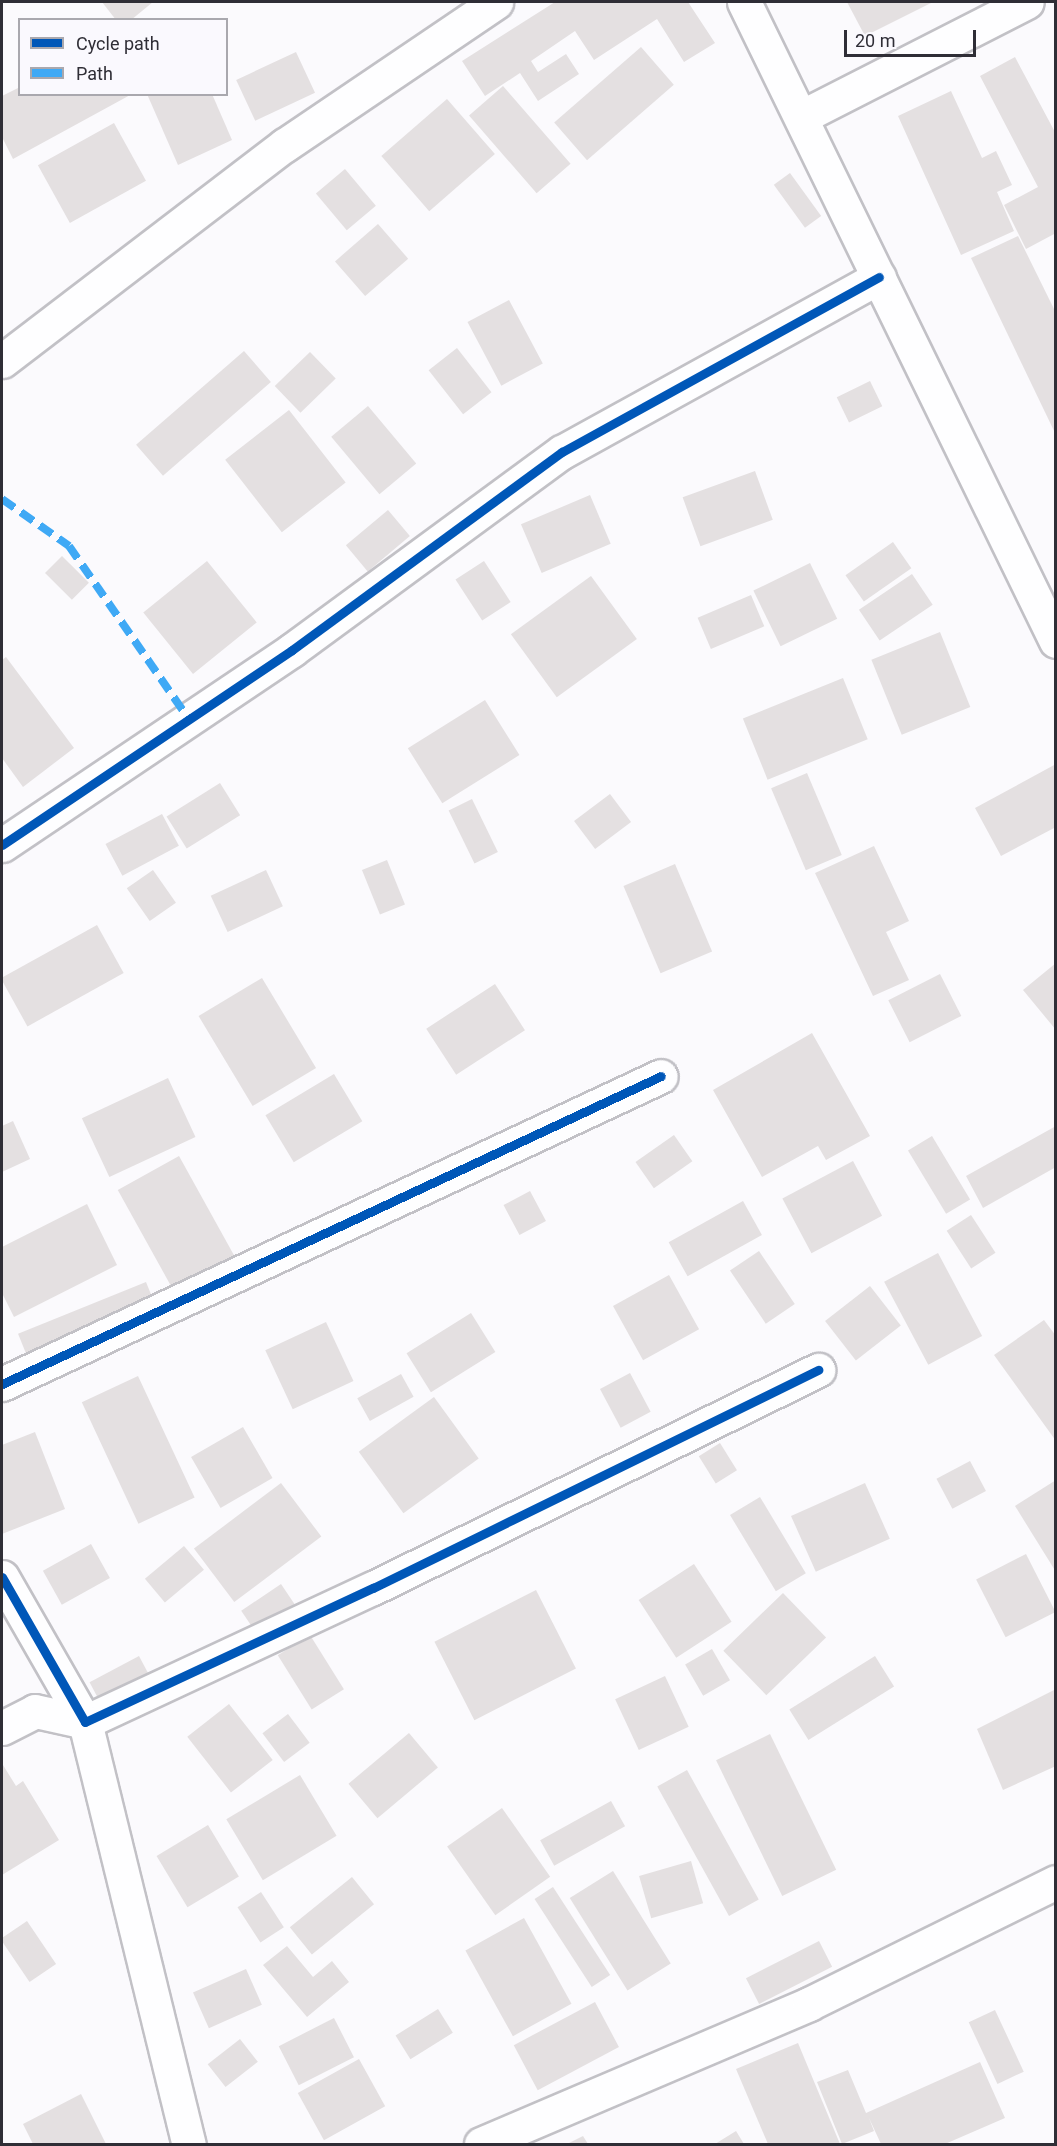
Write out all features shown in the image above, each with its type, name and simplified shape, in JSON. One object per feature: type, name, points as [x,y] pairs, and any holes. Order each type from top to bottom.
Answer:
[{"type":"street","points":[[2,361],[285,145],[496,2]]},
{"type":"street","points":[[744,2],[803,116],[1056,641]]},
{"type":"street","points":[[803,116],[1027,2]]},
{"type":"street","points":[[2,845],[292,650],[562,452],[879,277]]},
{"type":"street","points":[[2,1384],[661,1076]]},
{"type":"street","points":[[2,1728],[35,1711],[85,1722],[373,1588],[818,1370]]},
{"type":"street","points":[[2,1577],[85,1722],[189,2145]]},
{"type":"street","points":[[481,2145],[809,2004],[1056,1882]]},
{"type":"building","points":[[102,2],[153,2],[133,18],[114,18]]},
{"type":"building","points":[[555,2],[688,2],[715,43],[684,62],[657,19],[594,60],[575,31],[531,61],[538,72],[566,54],[579,74],[538,101],[520,73],[485,96],[462,61]]},
{"type":"building","points":[[847,2],[933,2],[865,36]]},
{"type":"building","points":[[641,47],[674,85],[587,160],[554,122]]},
{"type":"building","points":[[296,52],[315,93],[255,121],[236,80]]},
{"type":"building","points":[[1015,57],[1056,134],[1056,233],[1026,249],[1004,205],[1038,187],[980,76]]},
{"type":"building","points":[[503,86],[571,164],[537,193],[469,116]]},
{"type":"building","points":[[18,88],[18,96],[128,96],[13,159],[2,137],[2,96]]},
{"type":"building","points":[[951,91],[982,158],[996,151],[1012,185],[997,192],[1014,231],[961,255],[898,116]]},
{"type":"building","points":[[148,96],[213,96],[232,140],[178,165]]},
{"type":"building","points":[[447,99],[495,154],[429,211],[381,156]]},
{"type":"building","points":[[114,123],[146,181],[70,223],[38,165]]},
{"type":"building","points":[[345,169],[376,206],[347,230],[316,193]]},
{"type":"building","points":[[790,173],[821,216],[805,228],[774,185]]},
{"type":"building","points":[[378,224],[408,259],[365,296],[335,261]]},
{"type":"building","points":[[1018,236],[1056,313],[1056,435],[971,258]]},
{"type":"building","points":[[509,300],[543,364],[501,386],[468,322]]},
{"type":"building","points":[[457,348],[491,392],[463,414],[429,370]]},
{"type":"building","points":[[244,351],[271,382],[163,476],[136,445]]},
{"type":"building","points":[[310,352],[336,379],[300,413],[275,386]]},
{"type":"building","points":[[870,381],[882,406],[849,422],[837,397]]},
{"type":"building","points":[[368,406],[416,463],[379,494],[331,437]]},
{"type":"building","points":[[289,410],[346,482],[282,532],[225,460]]},
{"type":"building","points":[[755,471],[773,520],[700,546],[683,497]]},
{"type":"building","points":[[590,495],[611,544],[542,573],[521,524]]},
{"type":"building","points":[[388,510],[410,536],[368,571],[346,545]]},
{"type":"building","points":[[893,542],[911,568],[864,601],[845,575]]},
{"type":"building","points":[[62,556],[89,583],[72,600],[45,573]]},
{"type":"building","points":[[207,561],[257,622],[193,674],[143,613]]},
{"type":"building","points":[[484,561],[511,602],[482,621],[455,580]]},
{"type":"building","points":[[810,563],[837,619],[781,646],[753,591]]},
{"type":"building","points":[[912,574],[933,605],[880,640],[859,610]]},
{"type":"building","points":[[591,576],[637,639],[557,697],[511,634]]},
{"type":"building","points":[[751,595],[764,626],[711,649],[698,618]]},
{"type":"building","points":[[940,632],[970,707],[902,735],[871,660]]},
{"type":"building","points":[[6,657],[74,748],[23,787],[2,758],[2,660]]},
{"type":"building","points":[[843,678],[868,739],[768,780],[743,718]]},
{"type":"building","points":[[485,700],[519,755],[442,803],[408,748]]},
{"type":"building","points":[[1056,764],[1056,827],[1001,856],[975,808]]},
{"type":"building","points":[[807,773],[842,855],[806,870],[771,788]]},
{"type":"building","points":[[220,783],[240,815],[187,849],[167,816]]},
{"type":"building","points":[[610,794],[631,822],[595,849],[574,821]]},
{"type":"building","points":[[472,799],[498,852],[474,863],[449,810]]},
{"type":"building","points":[[162,814],[179,846],[122,876],[105,844]]},
{"type":"building","points":[[874,846],[909,921],[886,932],[909,980],[873,996],[815,873]]},
{"type":"building","points":[[387,860],[405,905],[380,915],[362,870]]},
{"type":"building","points":[[675,864],[712,951],[661,973],[623,886]]},
{"type":"building","points":[[153,870],[176,903],[150,921],[127,888]]},
{"type":"building","points":[[266,870],[283,906],[228,932],[211,896]]},
{"type":"building","points":[[97,925],[124,973],[27,1026],[2,978]]},
{"type":"building","points":[[1056,963],[1056,1030],[1023,990]]},
{"type":"building","points":[[940,974],[961,1016],[910,1042],[888,1000]]},
{"type":"building","points":[[262,978],[316,1068],[253,1106],[199,1016]]},
{"type":"building","points":[[495,984],[525,1030],[456,1075],[426,1029]]},
{"type":"building","points":[[812,1033],[870,1136],[826,1160],[818,1146],[762,1177],[713,1090]]},
{"type":"building","points":[[334,1074],[362,1121],[294,1162],[265,1115]]},
{"type":"building","points":[[168,1078],[195,1137],[109,1177],[82,1118]]},
{"type":"building","points":[[13,1121],[30,1159],[2,1172],[2,1126]]},
{"type":"building","points":[[1056,1126],[1056,1167],[983,1208],[966,1176]]},
{"type":"building","points":[[674,1135],[692,1161],[654,1188],[635,1162]]},
{"type":"building","points":[[932,1136],[970,1199],[946,1214],[908,1150]]},
{"type":"building","points":[[179,1156],[236,1259],[175,1293],[118,1190]]},
{"type":"building","points":[[853,1161],[882,1216],[811,1253],[782,1199]]},
{"type":"building","points":[[530,1191],[546,1221],[519,1235],[504,1205]]},
{"type":"building","points":[[743,1201],[762,1235],[688,1276],[669,1242]]},
{"type":"building","points":[[87,1204],[117,1265],[14,1317],[2,1293],[2,1247]]},
{"type":"building","points":[[971,1215],[996,1253],[971,1269],[947,1231]]},
{"type":"building","points":[[759,1251],[795,1304],[766,1324],[730,1271]]},
{"type":"building","points":[[938,1253],[982,1336],[928,1365],[884,1282]]},
{"type":"building","points":[[669,1275],[699,1329],[643,1360],[613,1306]]},
{"type":"building","points":[[146,1282],[159,1314],[31,1366],[18,1334]]},
{"type":"building","points":[[870,1286],[901,1325],[856,1360],[825,1321]]},
{"type":"building","points":[[471,1313],[495,1352],[431,1392],[407,1353]]},
{"type":"building","points":[[1044,1320],[1056,1336],[1056,1441],[994,1355]]},
{"type":"building","points":[[326,1322],[353,1381],[293,1409],[265,1350]]},
{"type":"building","points":[[630,1373],[651,1412],[621,1428],[600,1389]]},
{"type":"building","points":[[401,1374],[414,1397],[370,1421],[357,1398]]},
{"type":"building","points":[[138,1376],[195,1497],[138,1524],[82,1402]]},
{"type":"building","points":[[434,1397],[479,1458],[403,1513],[359,1452]]},
{"type":"building","points":[[243,1427],[272,1478],[221,1508],[191,1457]]},
{"type":"building","points":[[35,1432],[65,1509],[2,1534],[2,1445]]},
{"type":"building","points":[[720,1443],[737,1470],[716,1483],[699,1456]]},
{"type":"building","points":[[970,1461],[986,1491],[952,1509],[936,1479]]},
{"type":"building","points":[[1056,1480],[1056,1572],[1015,1506]]},
{"type":"building","points":[[281,1483],[321,1537],[234,1602],[194,1549]]},
{"type":"building","points":[[865,1483],[890,1539],[816,1572],[791,1516]]},
{"type":"building","points":[[760,1497],[806,1573],[776,1591],[730,1515]]},
{"type":"building","points":[[91,1544],[110,1578],[62,1605],[43,1571]]},
{"type":"building","points":[[184,1546],[204,1570],[165,1603],[145,1579]]},
{"type":"building","points":[[1026,1554],[1056,1612],[1006,1637],[976,1579]]},
{"type":"building","points":[[694,1564],[732,1622],[676,1658],[639,1600]]},
{"type":"building","points":[[281,1584],[295,1605],[255,1632],[241,1611]]},
{"type":"building","points":[[536,1590],[576,1668],[474,1720],[434,1642]]},
{"type":"building","points":[[783,1593],[826,1638],[766,1695],[723,1651]]},
{"type":"building","points":[[310,1635],[344,1689],[312,1709],[278,1655]]},
{"type":"building","points":[[712,1649],[730,1680],[703,1696],[685,1664]]},
{"type":"building","points":[[139,1656],[150,1677],[101,1703],[90,1682]]},
{"type":"building","points":[[875,1656],[894,1687],[808,1740],[789,1710]]},
{"type":"building","points":[[665,1676],[689,1727],[639,1750],[615,1699]]},
{"type":"building","points":[[1056,1689],[1056,1766],[1003,1790],[977,1729]]},
{"type":"building","points":[[229,1704],[273,1760],[231,1793],[187,1737]]},
{"type":"building","points":[[288,1714],[310,1743],[284,1762],[262,1733]]},
{"type":"building","points":[[409,1733],[438,1767],[377,1818],[348,1784]]},
{"type":"building","points":[[770,1734],[836,1870],[782,1896],[716,1760]]},
{"type":"building","points":[[3,1765],[16,1786],[23,1781],[59,1840],[2,1875]]},
{"type":"building","points":[[687,1770],[759,1899],[729,1916],[657,1786]]},
{"type":"building","points":[[300,1775],[337,1836],[263,1880],[226,1819]]},
{"type":"building","points":[[611,1801],[625,1826],[554,1866],[540,1840]]},
{"type":"building","points":[[502,1808],[550,1877],[495,1915],[447,1846]]},
{"type":"building","points":[[208,1825],[239,1876],[187,1907],[157,1856]]},
{"type":"building","points":[[691,1861],[703,1903],[651,1918],[639,1876]]},
{"type":"building","points":[[613,1871],[671,1963],[628,1990],[570,1898]]},
{"type":"building","points":[[352,1877],[374,1904],[312,1955],[290,1927]]},
{"type":"building","points":[[553,1887],[610,1975],[592,1987],[535,1899]]},
{"type":"building","points":[[261,1892],[284,1927],[260,1942],[238,1907]]},
{"type":"building","points":[[524,1918],[572,2004],[513,2036],[465,1950]]},
{"type":"building","points":[[27,1921],[56,1964],[30,1982],[2,1941],[2,1938]]},
{"type":"building","points":[[819,1941],[832,1967],[759,2004],[746,1978]]},
{"type":"building","points":[[287,1946],[313,1977],[332,1961],[349,1982],[307,2017],[263,1965]]},
{"type":"building","points":[[246,1969],[262,2005],[209,2028],[193,1993]]},
{"type":"building","points":[[595,2002],[619,2047],[538,2090],[514,2045]]},
{"type":"building","points":[[438,2009],[453,2033],[410,2059],[396,2035]]},
{"type":"building","points":[[995,2010],[1024,2072],[997,2084],[969,2022]]},
{"type":"building","points":[[334,2018],[354,2057],[299,2085],[279,2046]]},
{"type":"building","points":[[240,2039],[258,2062],[226,2087],[208,2064]]},
{"type":"building","points":[[798,2043],[840,2144],[768,2144],[736,2069]]},
{"type":"building","points":[[359,2059],[385,2106],[324,2140],[298,2093]]},
{"type":"building","points":[[980,2062],[1005,2118],[945,2144],[881,2144],[869,2118],[874,2131],[842,2144],[817,2082],[848,2070],[866,2113]]},
{"type":"building","points":[[81,2094],[106,2144],[33,2144],[23,2124]]},
{"type":"building","points":[[736,2131],[744,2144],[715,2144]]},
{"type":"building","points":[[583,2136],[588,2144],[567,2144]]},
{"type":"marked path","points":[[2,499],[69,546],[189,719]]},
{"type":"cycle path","points":[[2,845],[292,650],[562,452],[879,277]]},
{"type":"cycle path","points":[[2,1384],[661,1076]]},
{"type":"cycle path","points":[[2,1577],[85,1722],[373,1588],[818,1370]]}]
